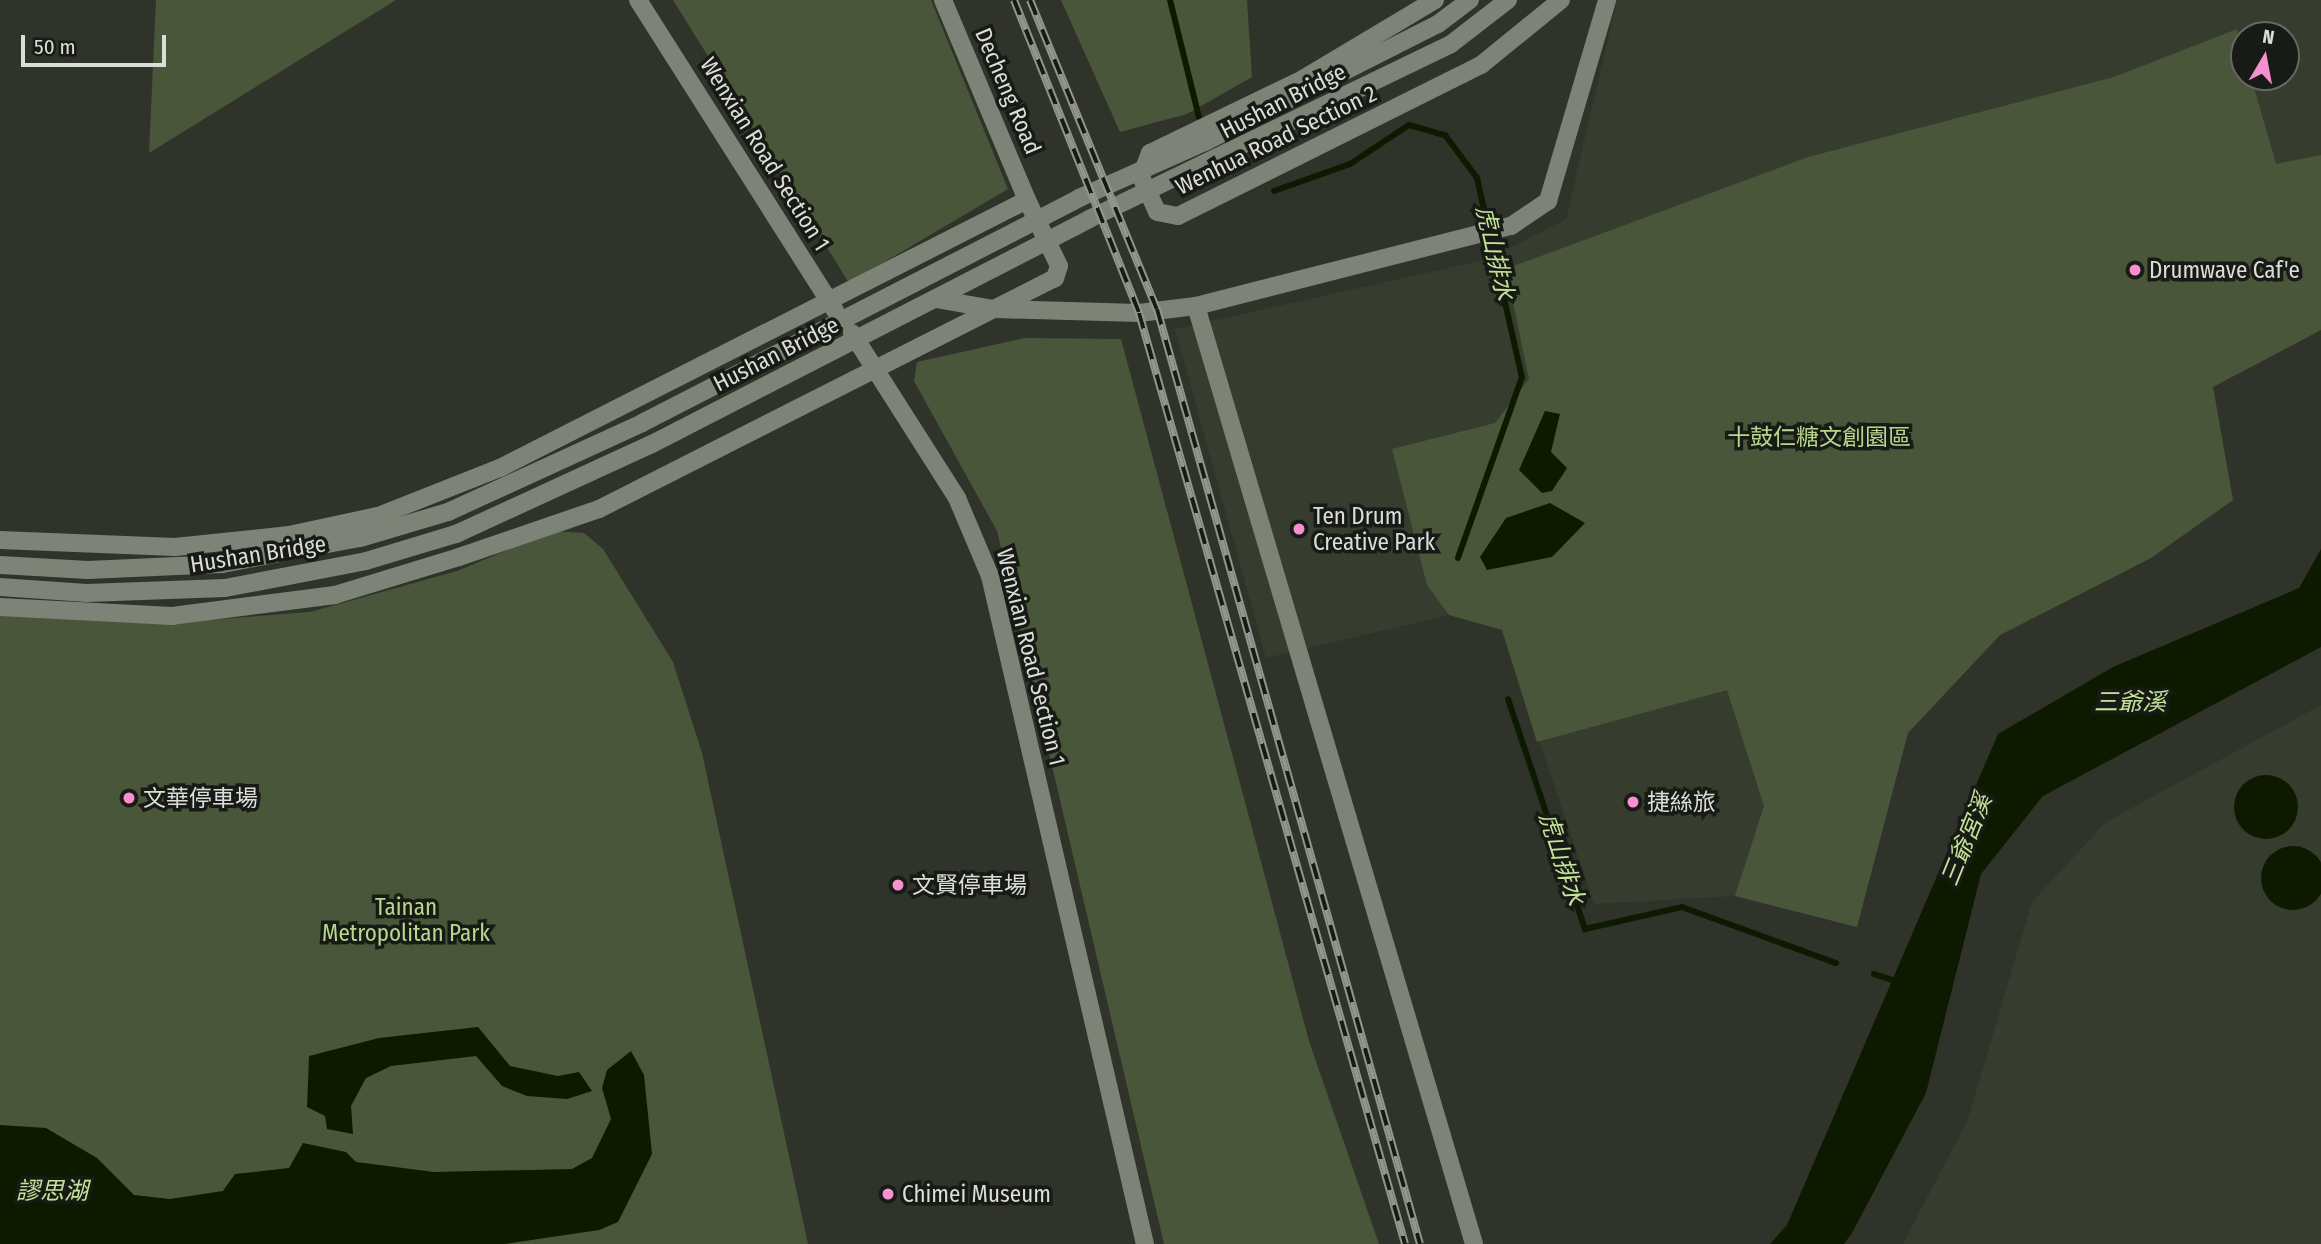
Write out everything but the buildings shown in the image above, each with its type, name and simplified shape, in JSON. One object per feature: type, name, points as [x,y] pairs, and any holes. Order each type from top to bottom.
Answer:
[{"type":"street","name":"Wenxian Road Section 1","points":[[638,0],[830,304],[878,369],[957,498],[990,576],[1144,1244]]},
{"type":"street","name":"Decheng Road","points":[[943,0],[1027,201]]},
{"type":"street","name":"Wenhua Road Section 2","points":[[1435,0],[1303,79],[1150,153],[1141,177],[1157,212],[1178,216],[1481,65],[1561,0]]},
{"type":"street","name":"Hushan Bridge","points":[[8,565],[88,570],[222,564],[360,538],[448,512],[642,423],[1079,198],[1205,142],[1438,24],[1470,0]]},
{"type":"street","name":"Hushan Bridge","points":[[8,588],[87,593],[225,588],[366,561],[456,534],[652,444],[1089,219],[1451,44],[1508,0]]},
{"type":"street","points":[[864,286],[993,309],[1139,313],[1196,306],[1471,240],[1511,226],[1548,201],[1607,0]]},
{"type":"street","points":[[0,540],[175,547],[289,535],[378,516],[500,468],[830,304],[1027,201],[1059,266],[1055,278],[600,509],[335,595],[172,616],[0,607]]},
{"type":"street","points":[[1196,306],[1474,1244]]},
{"type":"shaded area","name":"十鼓仁糖文創園區","points":[[1617,0],[2321,0],[2321,330],[2213,386],[2233,500],[2151,558],[2000,635],[1908,733],[1857,927],[1735,896],[1594,904],[1502,630],[1449,615],[1266,658],[1175,329],[1489,259],[1566,219]]},
{"type":"shaded area","points":[[2321,705],[2321,1244],[1903,1244],[1968,1119],[2032,902],[2106,822]]},
{"type":"green space","points":[[156,0],[396,0],[149,153]]},
{"type":"green space","points":[[673,0],[931,0],[1008,189],[849,283]]},
{"type":"green space","points":[[1061,0],[1247,0],[1252,77],[1187,114],[1120,132]]},
{"type":"green space","name":"十鼓仁糖文創園區","points":[[2230,32],[2230,91],[2255,91],[2276,164],[2321,155],[2321,330],[2213,387],[2233,500],[2151,558],[2000,635],[1908,733],[1857,927],[1735,896],[1764,806],[1727,690],[1537,742],[1502,630],[1449,615],[1427,585],[1392,449],[1495,423],[1529,379],[1506,269],[1808,157],[2114,77]]},
{"type":"green space","points":[[1025,338],[1121,339],[1309,1041],[1379,1244],[1164,1244],[997,531],[914,381],[917,362]]},
{"type":"green space","name":"Tainan Metropolitan Park","points":[[553,531],[584,533],[603,549],[673,662],[702,753],[808,1244],[0,1244],[0,613],[156,624],[310,612],[457,571]]},
{"type":"water","points":[[1545,411],[1560,414],[1551,452],[1567,468],[1552,491],[1542,493],[1519,470]]},
{"type":"water","points":[[1550,503],[1585,523],[1552,557],[1487,570],[1480,557],[1506,518]]},
{"type":"water","name":"三爺溪","points":[[2321,549],[2321,647],[2043,796],[1981,874],[1926,1093],[1852,1233],[1844,1244],[1770,1244],[1787,1225],[1998,734],[2113,667],[2299,588]]},
{"type":"water","points":[[2260,775],[2272,775],[2289,784],[2296,795],[2296,819],[2289,830],[2272,839],[2260,839],[2248,834],[2239,825],[2234,813],[2234,801],[2239,789],[2248,780]]},
{"type":"water","points":[[2293,846],[2316,855],[2325,878],[2316,901],[2293,910],[2270,901],[2261,878],[2270,855]]},
{"type":"water","points":[[478,1027],[510,1066],[558,1076],[579,1072],[592,1091],[567,1099],[527,1096],[502,1086],[476,1056],[391,1066],[366,1078],[351,1106],[353,1134],[327,1129],[325,1116],[307,1107],[309,1056],[379,1038]]},
{"type":"water","name":"謬思湖","points":[[631,1051],[644,1075],[652,1154],[618,1222],[599,1230],[505,1244],[0,1244],[0,1125],[46,1128],[97,1158],[134,1195],[170,1199],[223,1191],[235,1174],[289,1168],[303,1143],[346,1152],[356,1162],[434,1172],[572,1169],[592,1158],[611,1119],[602,1088],[607,1070]]},
{"type":"waterway","name":"虎山排水","points":[[1170,0],[1199,117]]},
{"type":"waterway","name":"虎山排水","points":[[1274,191],[1350,164],[1409,125],[1445,135],[1477,178],[1522,377],[1458,558]]},
{"type":"waterway","name":"虎山排水","points":[[1508,699],[1585,929],[1682,907],[1836,963]]},
{"type":"waterway","name":"虎山排水","points":[[1874,974],[1899,982]]},
{"type":"railway","points":[[1014,0],[1139,313],[1405,1244]]},
{"type":"railway","points":[[1030,0],[1157,309],[1420,1244]]},
{"type":"place","name":"Drumwave Caf'e","points":[[2135,270]]},
{"type":"place","name":"Ten Drum Creative Park","points":[[1299,529]]},
{"type":"place","name":"文華停車場","points":[[129,798]]},
{"type":"place","name":"捷絲旅","points":[[1633,802]]},
{"type":"place","name":"文賢停車場","points":[[898,885]]},
{"type":"place","name":"Chimei Museum","points":[[888,1194]]},
{"type":"water label","name":"三爺宮溪","points":[[1967,840]]}]
